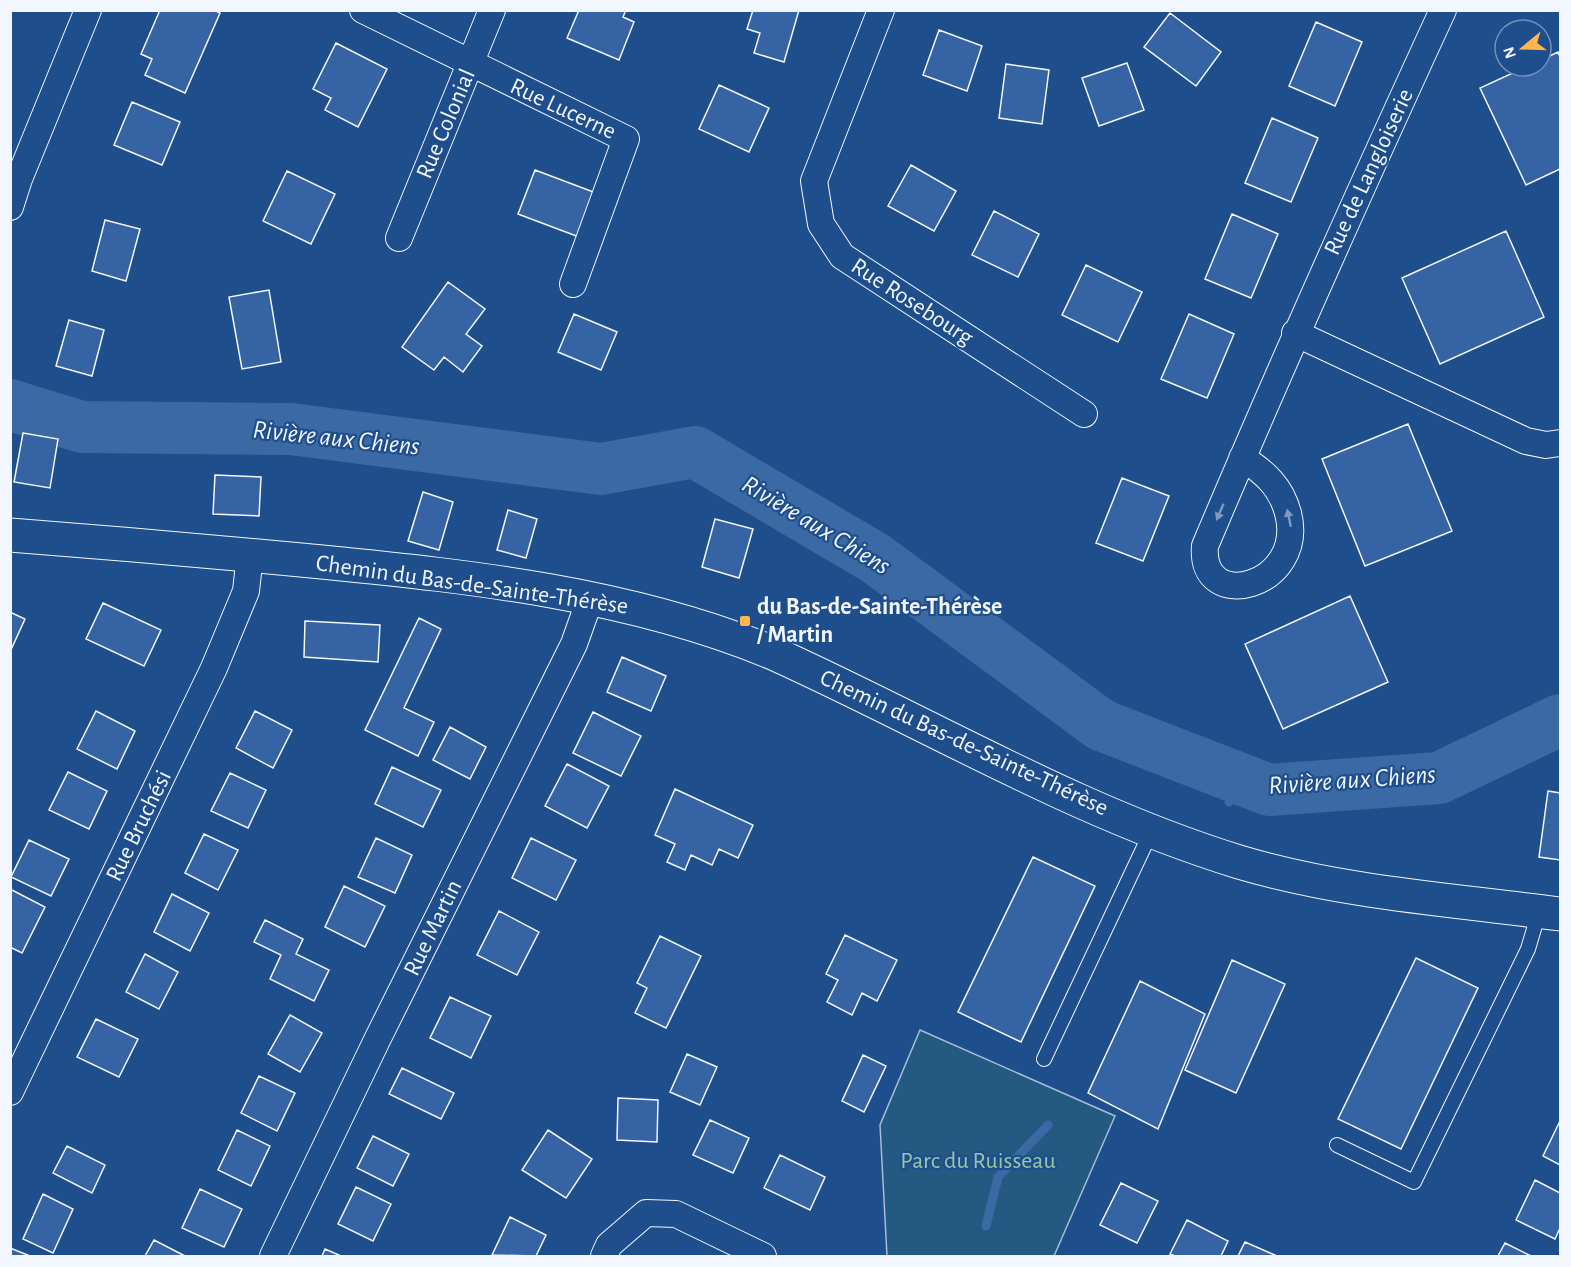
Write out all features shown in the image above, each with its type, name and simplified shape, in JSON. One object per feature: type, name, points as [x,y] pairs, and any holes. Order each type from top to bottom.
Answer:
[{"type":"street","points":[[10,207],[19,179],[88,10]]},
{"type":"street","name":"Rue Lucerne","points":[[363,10],[470,66],[626,139],[573,284]]},
{"type":"street","name":"Rue Colonial","points":[[399,238],[492,10]]},
{"type":"street","name":"Rue Rosebourg","points":[[881,10],[814,181],[821,224],[842,256],[1084,414]]},
{"type":"street","name":"Rue de Langloiserie","points":[[1242,458],[1268,476],[1279,491],[1291,524],[1291,540],[1288,554],[1267,576],[1247,584],[1233,586],[1215,579],[1208,571],[1204,558],[1205,546],[1242,458],[1295,333],[1443,10]]},
{"type":"street","points":[[1295,333],[1527,441],[1546,445],[1560,443]]},
{"type":"street","name":"Chemin du Bas-de-Sainte-Thérèse","points":[[10,536],[250,555],[446,576],[590,598],[672,617],[748,642],[1069,795],[1152,830],[1239,862],[1316,881],[1550,913]]},
{"type":"street","name":"Rue Bruchési","points":[[10,1092],[214,668],[246,591],[250,555]]},
{"type":"street","name":"Rue Martin","points":[[273,1257],[382,1029],[574,644],[590,598]]},
{"type":"street","points":[[604,1257],[609,1245],[646,1213],[676,1214],[763,1257]]},
{"type":"lane","points":[[1044,1059],[1152,830]]},
{"type":"lane","points":[[1337,1145],[1414,1182],[1528,949],[1550,913]]},
{"type":"green space","name":"Parc du Ruisseau","points":[[920,1030],[1115,1116],[1054,1256],[887,1256],[880,1125]]},
{"type":"building","points":[[160,10],[214,10],[220,13],[185,93],[145,75],[152,59],[141,54]]},
{"type":"building","points":[[579,10],[626,10],[623,17],[634,22],[619,60],[567,38]]},
{"type":"building","points":[[753,10],[799,10],[784,62],[754,53],[760,33],[747,29]]},
{"type":"building","points":[[1170,13],[1221,52],[1196,86],[1144,47]]},
{"type":"building","points":[[1316,22],[1362,42],[1335,106],[1289,86]]},
{"type":"building","points":[[939,30],[982,46],[967,91],[923,75]]},
{"type":"building","points":[[336,43],[387,69],[358,127],[325,110],[331,98],[313,89]]},
{"type":"building","points":[[1558,52],[1560,57],[1560,169],[1526,185],[1480,88],[1502,78],[1553,78],[1553,54]]},
{"type":"building","points":[[1127,63],[1144,110],[1099,126],[1082,78]]},
{"type":"building","points":[[1006,64],[1049,70],[1042,124],[999,118]]},
{"type":"building","points":[[719,85],[769,108],[749,152],[699,129]]},
{"type":"building","points":[[132,102],[180,122],[162,165],[114,145]]},
{"type":"building","points":[[1272,118],[1318,138],[1291,202],[1245,183]]},
{"type":"building","points":[[911,165],[956,191],[934,231],[888,206]]},
{"type":"building","points":[[535,170],[596,193],[579,237],[518,214]]},
{"type":"building","points":[[287,171],[335,194],[311,244],[263,221]]},
{"type":"building","points":[[994,211],[1039,234],[1018,277],[972,255]]},
{"type":"building","points":[[1232,214],[1278,234],[1251,298],[1205,279]]},
{"type":"building","points":[[105,220],[140,229],[126,281],[92,271]]},
{"type":"building","points":[[1506,231],[1544,317],[1440,364],[1402,278]]},
{"type":"building","points":[[1086,265],[1142,292],[1118,342],[1062,315]]},
{"type":"building","points":[[448,282],[485,309],[466,334],[482,346],[463,372],[444,357],[434,370],[402,347]]},
{"type":"building","points":[[269,290],[281,362],[242,369],[229,297]]},
{"type":"building","points":[[574,314],[617,332],[601,370],[558,352]]},
{"type":"building","points":[[1189,314],[1234,334],[1207,398],[1161,379]]},
{"type":"building","points":[[69,320],[104,330],[92,376],[56,366]]},
{"type":"building","points":[[1408,424],[1452,531],[1365,566],[1322,459]]},
{"type":"building","points":[[23,433],[58,439],[50,488],[14,482]]},
{"type":"building","points":[[215,475],[261,477],[259,516],[213,514]]},
{"type":"building","points":[[1122,478],[1169,496],[1143,561],[1096,543]]},
{"type":"building","points":[[423,492],[453,502],[439,550],[408,541]]},
{"type":"building","points":[[508,510],[537,519],[526,558],[497,550]]},
{"type":"building","points":[[715,519],[753,529],[739,578],[702,567]]},
{"type":"building","points":[[1350,596],[1388,682],[1283,729],[1245,644]]},
{"type":"building","points":[[103,603],[161,630],[144,666],[86,639]]},
{"type":"building","points":[[10,612],[25,619],[10,652]]},
{"type":"building","points":[[419,618],[441,629],[404,708],[434,722],[418,756],[365,730]]},
{"type":"building","points":[[305,621],[380,625],[378,662],[304,657]]},
{"type":"building","points":[[622,657],[666,676],[651,711],[607,692]]},
{"type":"building","points":[[96,711],[135,731],[117,769],[77,749]]},
{"type":"building","points":[[255,711],[292,730],[273,768],[236,748]]},
{"type":"building","points":[[593,712],[641,736],[621,776],[573,753]]},
{"type":"building","points":[[450,727],[486,747],[470,779],[433,760]]},
{"type":"building","points":[[567,764],[609,786],[587,828],[545,806]]},
{"type":"building","points":[[392,767],[441,790],[423,827],[375,804]]},
{"type":"building","points":[[68,772],[107,791],[89,829],[49,810]]},
{"type":"building","points":[[230,773],[266,790],[248,828],[211,811]]},
{"type":"building","points":[[675,789],[753,825],[738,858],[719,849],[712,865],[691,855],[685,870],[667,862],[675,844],[655,835]]},
{"type":"building","points":[[1548,791],[1560,793],[1560,860],[1539,857]]},
{"type":"building","points":[[204,834],[238,850],[218,890],[185,873]]},
{"type":"building","points":[[376,838],[412,855],[395,893],[358,877]]},
{"type":"building","points":[[531,838],[576,860],[556,900],[512,878]]},
{"type":"building","points":[[29,840],[69,859],[51,896],[11,877]]},
{"type":"building","points":[[1033,857],[1095,886],[1021,1042],[958,1012]]},
{"type":"building","points":[[344,886],[385,906],[365,947],[325,927]]},
{"type":"building","points":[[10,889],[45,907],[22,953],[10,947]]},
{"type":"building","points":[[172,894],[209,913],[190,951],[154,932]]},
{"type":"building","points":[[499,911],[539,932],[517,975],[477,955]]},
{"type":"building","points":[[265,920],[303,939],[296,954],[329,970],[314,1001],[270,979],[281,955],[254,942]]},
{"type":"building","points":[[845,935],[897,960],[877,1001],[862,993],[852,1015],[827,1002],[838,980],[826,974]]},
{"type":"building","points":[[660,936],[701,956],[666,1028],[635,1013],[647,988],[637,983]]},
{"type":"building","points":[[145,954],[178,972],[159,1009],[126,992]]},
{"type":"building","points":[[1416,958],[1478,988],[1401,1149],[1338,1119]]},
{"type":"building","points":[[1232,960],[1285,984],[1236,1093],[1185,1070]]},
{"type":"building","points":[[1140,981],[1205,1014],[1158,1129],[1088,1093]]},
{"type":"building","points":[[450,997],[491,1016],[471,1058],[430,1038]]},
{"type":"building","points":[[290,1015],[322,1033],[300,1072],[268,1054]]},
{"type":"building","points":[[96,1019],[138,1039],[119,1077],[77,1057]]},
{"type":"building","points":[[687,1054],[717,1067],[700,1105],[670,1092]]},
{"type":"building","points":[[863,1055],[886,1066],[864,1112],[842,1101]]},
{"type":"building","points":[[402,1068],[454,1093],[441,1119],[389,1094]]},
{"type":"building","points":[[259,1076],[295,1093],[277,1131],[241,1113]]},
{"type":"building","points":[[618,1098],[658,1100],[657,1142],[617,1140]]},
{"type":"building","points":[[710,1120],[749,1138],[733,1173],[693,1155]]},
{"type":"building","points":[[1560,1121],[1560,1165],[1543,1156]]},
{"type":"building","points":[[237,1130],[270,1146],[251,1186],[218,1170]]},
{"type":"building","points":[[548,1130],[592,1159],[566,1198],[522,1170]]},
{"type":"building","points":[[373,1136],[409,1154],[393,1186],[357,1168]]},
{"type":"building","points":[[67,1146],[105,1165],[92,1193],[53,1173]]},
{"type":"building","points":[[780,1155],[825,1177],[810,1210],[764,1188]]},
{"type":"building","points":[[1535,1180],[1560,1193],[1560,1228],[1555,1239],[1516,1220]]},
{"type":"building","points":[[1121,1183],[1158,1201],[1137,1243],[1100,1225]]},
{"type":"building","points":[[356,1187],[391,1204],[373,1241],[338,1224]]},
{"type":"building","points":[[200,1189],[242,1209],[224,1247],[182,1228]]},
{"type":"building","points":[[43,1194],[73,1209],[53,1253],[23,1239]]},
{"type":"building","points":[[510,1217],[546,1235],[536,1256],[492,1255]]},
{"type":"building","points":[[1187,1220],[1228,1241],[1221,1256],[1175,1256],[1170,1254]]},
{"type":"building","points":[[154,1240],[185,1256],[145,1256]]},
{"type":"building","points":[[1245,1242],[1277,1256],[1238,1256]]},
{"type":"building","points":[[1505,1243],[1531,1256],[1498,1256]]},
{"type":"building","points":[[10,1248],[30,1256],[10,1256]]},
{"type":"building","points":[[325,1249],[341,1256],[322,1256]]},
{"type":"waterway","name":"Rivière aux Chiens","points":[[10,405],[82,427],[291,429],[601,469],[695,452],[875,558],[1101,725],[1269,790],[1439,778],[1560,720]]},
{"type":"waterway","points":[[1229,802],[1240,781]]},
{"type":"waterway","points":[[986,1226],[998,1177],[1048,1125]]},
{"type":"place","name":"du Bas-de-Sainte-Thérèse / Martin","points":[[745,621]]}]
